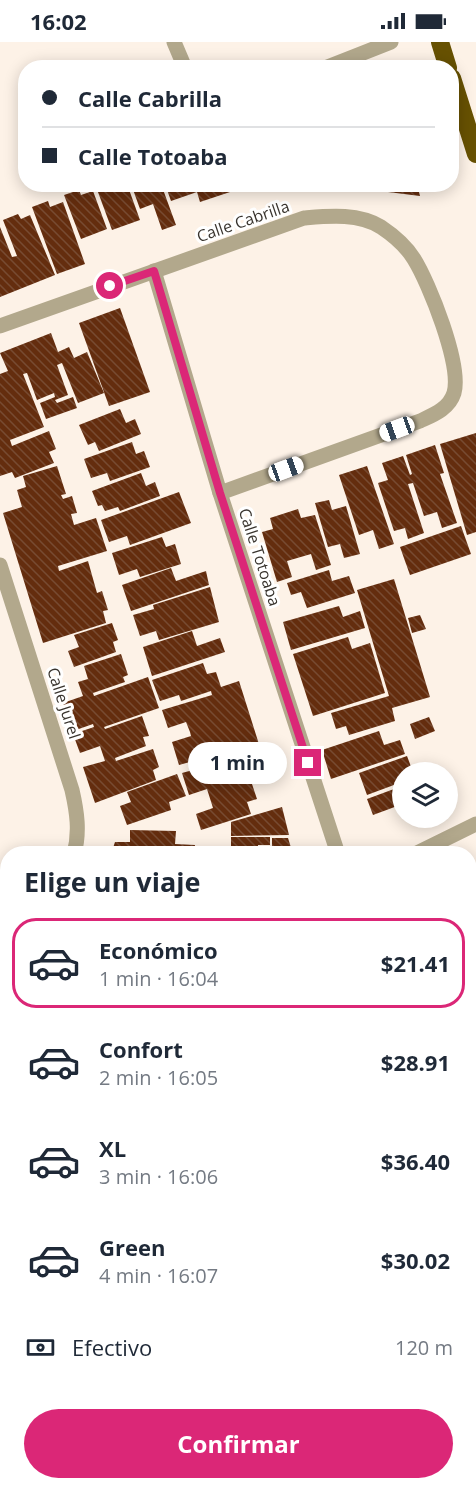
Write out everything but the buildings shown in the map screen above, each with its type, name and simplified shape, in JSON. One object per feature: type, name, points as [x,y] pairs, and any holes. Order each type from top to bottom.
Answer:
[{"type":"highway","points":[[440,42],[446,60]]},
{"type":"highway","points":[[459,100],[476,154]]},
{"type":"street","points":[[174,42],[182,60]]},
{"type":"street","points":[[346,60],[392,42]]},
{"type":"street","name":"Calle Cabrilla","points":[[0,326],[304,218],[328,216],[360,218],[379,226],[405,248],[426,279],[451,354],[454,393],[449,403],[442,410],[420,421],[220,493]]},
{"type":"street","name":"Calle Totoaba","points":[[154,271],[220,493],[335,846]]},
{"type":"street","name":"Calle Jurel","points":[[0,565],[72,790],[77,812],[78,832],[75,846]]},
{"type":"street","points":[[431,846],[476,824]]},
{"type":"route","points":[[110,286],[154,271],[220,493],[308,763]]}]
